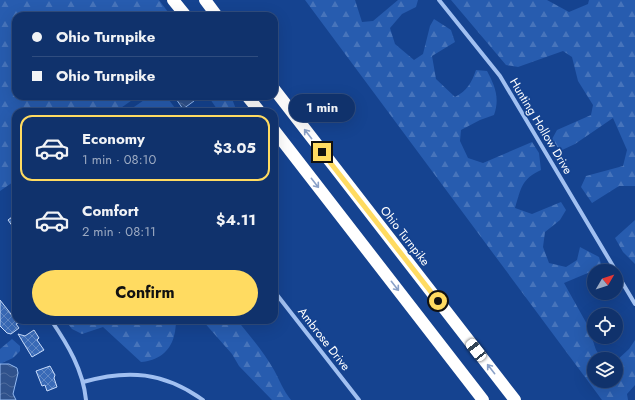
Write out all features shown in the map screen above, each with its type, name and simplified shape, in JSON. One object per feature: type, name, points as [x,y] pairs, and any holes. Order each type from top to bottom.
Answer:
[{"type":"highway","points":[[173,0],[183,12]]},
{"type":"highway","points":[[205,0],[214,12]]},
{"type":"highway","name":"Ohio Turnpike","points":[[278,95],[515,400]]},
{"type":"highway","points":[[278,135],[484,400]]},
{"type":"street","name":"Hunting Hollow Drive","points":[[439,0],[500,76],[612,264]]},
{"type":"street","name":"Hunting Hollow Drive","points":[[623,283],[635,304]]},
{"type":"street","name":"Ambrose Drive","points":[[278,296],[359,400]]},
{"type":"street","points":[[54,324],[69,347],[83,382],[86,400]]},
{"type":"street","points":[[83,382],[112,375],[149,376],[183,387],[203,400]]},
{"type":"green space","points":[[0,0],[159,0],[168,12],[12,12],[12,100],[132,100],[121,108],[12,108],[12,183],[0,191]]},
{"type":"green space","points":[[305,0],[355,0],[362,22],[373,21],[398,0],[418,0],[416,7],[402,14],[390,28],[395,44],[414,60],[423,54],[430,26],[434,19],[451,30],[455,42],[432,56],[436,79],[455,97],[463,92],[468,86],[476,70],[487,71],[496,92],[496,109],[494,115],[480,120],[461,130],[460,141],[468,158],[483,163],[532,142],[539,153],[541,170],[529,177],[523,185],[515,208],[532,214],[561,202],[566,210],[560,220],[545,232],[543,247],[549,263],[566,267],[577,260],[580,247],[599,257],[601,264],[587,264],[587,273],[564,283],[587,324],[587,344],[594,344],[597,352],[587,352],[587,380]]},
{"type":"green space","points":[[451,0],[547,0],[569,12],[588,4],[589,0],[635,0],[635,186],[619,186],[592,203],[581,187],[586,176],[623,166],[627,150],[613,118],[575,144],[560,151],[552,139],[557,130],[591,115],[593,105],[578,81],[572,57],[563,51],[518,67],[506,65]]},
{"type":"green space","points":[[144,100],[169,100],[175,108],[132,108]]},
{"type":"green space","points":[[211,100],[232,100],[236,108],[216,108]]},
{"type":"green space","points":[[635,220],[635,264],[623,252],[615,238]]},
{"type":"green space","points":[[68,324],[176,324],[175,334],[166,351],[157,358],[141,362],[103,327],[82,334],[72,329]]},
{"type":"green space","points":[[206,324],[240,324],[266,357],[291,400],[272,400],[239,366],[232,354]]},
{"type":"green space","points":[[12,339],[20,346],[20,351],[13,358],[0,364],[0,349]]},
{"type":"green space","points":[[635,340],[635,385],[627,394],[628,400],[602,400],[593,388],[623,388],[623,355]]},
{"type":"water","points":[[177,100],[193,100],[184,108],[182,108]]},
{"type":"water","points":[[0,364],[9,364],[17,368],[18,373],[13,394],[16,400],[0,400]]},
{"type":"building","points":[[12,217],[12,226],[8,220]]},
{"type":"building","points":[[0,300],[12,315],[12,324],[16,324],[19,328],[11,334],[7,333],[0,326]]},
{"type":"building","points":[[34,330],[39,338],[37,340],[44,350],[32,357],[18,334],[25,336]]},
{"type":"building","points":[[50,366],[55,375],[54,378],[57,387],[47,391],[45,385],[42,386],[36,371]]},
{"type":"route","points":[[322,152],[438,301]]}]
